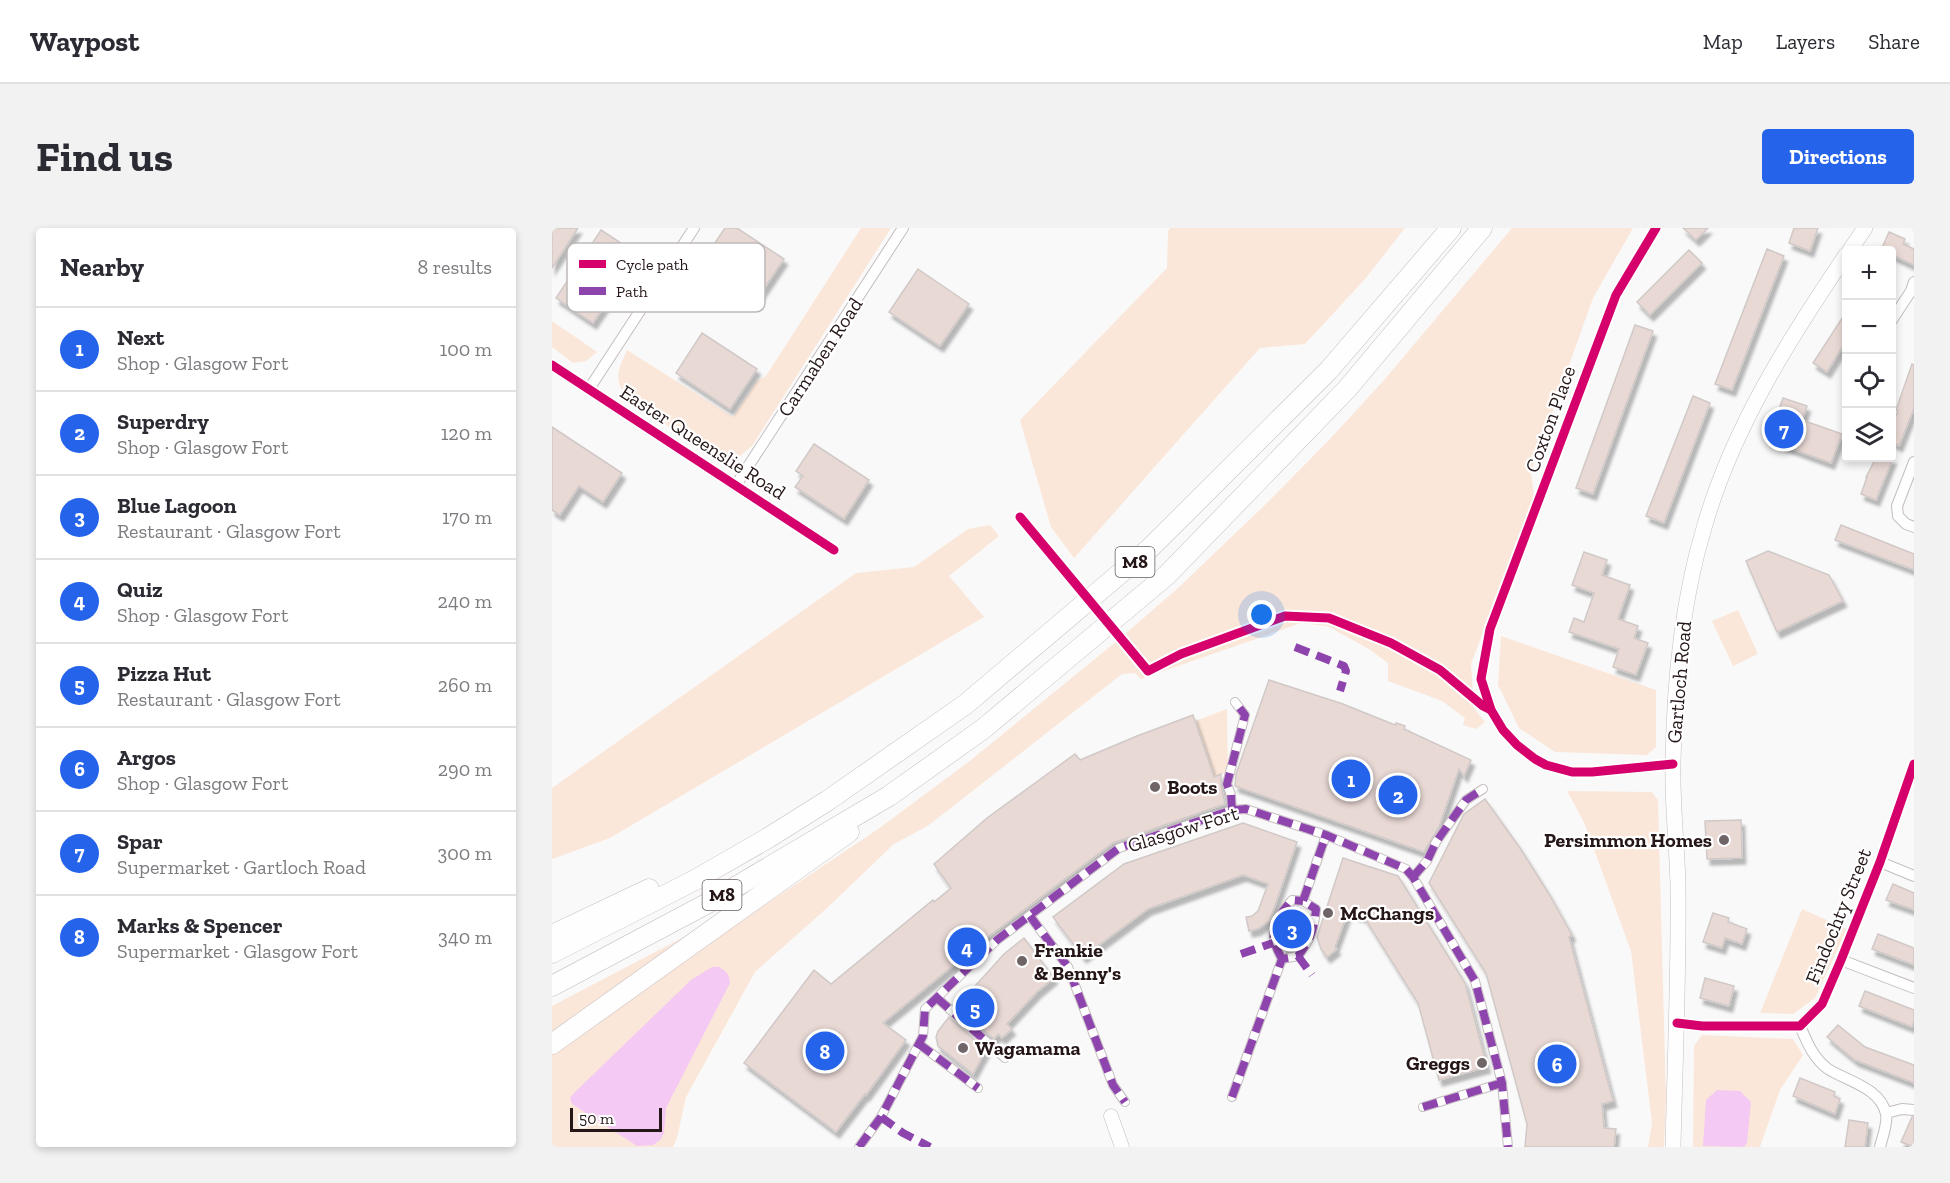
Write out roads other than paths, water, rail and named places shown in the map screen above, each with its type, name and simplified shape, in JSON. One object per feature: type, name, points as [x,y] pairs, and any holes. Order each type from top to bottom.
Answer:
[{"type":"highway","name":"M8","points":[[552,953],[695,880],[768,838],[827,801],[966,704],[1149,549],[1329,370],[1451,228]]},
{"type":"highway","name":"M8","points":[[552,986],[710,902],[889,796],[983,729],[1167,575],[1347,388],[1482,228]]},
{"type":"highway","points":[[552,1044],[844,836],[889,796]]},
{"type":"highway","points":[[552,935],[622,901],[768,838]]},
{"type":"main road","points":[[1853,246],[1865,228]]},
{"type":"main road","name":"Gartloch Road","points":[[1673,1147],[1678,884],[1673,764],[1678,659],[1689,587],[1704,527],[1734,449],[1763,389],[1842,261]]},
{"type":"street","points":[[684,243],[694,228]]},
{"type":"street","name":"Carmaben Road","points":[[736,486],[903,228]]},
{"type":"street","name":"Coxton Place","points":[[1656,228],[1616,295],[1490,629],[1481,679],[1491,710],[1503,730],[1517,745],[1546,765],[1572,772],[1592,772],[1673,764]]},
{"type":"street","points":[[1896,314],[1911,291],[1914,282]]},
{"type":"street","points":[[589,388],[639,312]]},
{"type":"street","name":"Easter Queenslie Road","points":[[552,364],[834,550]]},
{"type":"street","points":[[1914,462],[1897,506],[1898,516],[1906,524],[1914,527]]},
{"type":"street","points":[[1232,810],[1231,795],[1227,784],[1245,715],[1235,702]]},
{"type":"street","name":"Findochty Street","points":[[1800,1026],[1822,1004],[1880,862],[1914,764]]},
{"type":"street","points":[[1413,877],[1427,861],[1436,842],[1466,800],[1483,789]]},
{"type":"street","name":"Glasgow Fort","points":[[919,1044],[923,1036],[925,1009],[997,940],[1119,848],[1232,810],[1246,809],[1326,835],[1406,869],[1413,877],[1475,981],[1502,1083],[1508,1147]]},
{"type":"street","points":[[1303,901],[1326,835]]},
{"type":"street","points":[[1880,862],[1914,876]]},
{"type":"street","points":[[1292,900],[1303,901],[1316,909],[1310,940],[1298,956],[1282,958],[1273,943],[1275,925],[1292,900]]},
{"type":"street","points":[[1030,916],[1068,968],[1113,1085],[1125,1102]]},
{"type":"street","points":[[1232,1097],[1282,958]]},
{"type":"street","points":[[1841,960],[1914,988]]},
{"type":"street","points":[[937,998],[1005,1058]]},
{"type":"street","points":[[1677,1023],[1702,1026],[1800,1026],[1812,1053],[1827,1068],[1866,1088],[1874,1095],[1886,1113],[1880,1147]]},
{"type":"street","points":[[859,1147],[881,1117],[919,1044],[978,1088]]},
{"type":"street","points":[[1423,1107],[1502,1083]]},
{"type":"street","points":[[1886,1113],[1902,1109],[1914,1110]]},
{"type":"street","points":[[1111,1116],[1122,1147]]},
{"type":"place","name":"Spar","points":[[1784,429]]},
{"type":"place","name":"Next","points":[[1351,779]]},
{"type":"place","name":"Boots","points":[[1155,787]]},
{"type":"place","name":"Superdry","points":[[1398,795]]},
{"type":"place","name":"Persimmon Homes","points":[[1724,840]]},
{"type":"place","name":"McChangs","points":[[1328,913]]},
{"type":"place","name":"Blue Lagoon","points":[[1292,929]]},
{"type":"place","name":"Quiz","points":[[967,947]]},
{"type":"place","name":"Frankie & Benny's","points":[[1022,961]]},
{"type":"place","name":"Pizza Hut","points":[[975,1008]]},
{"type":"place","name":"Wagamama","points":[[963,1048]]},
{"type":"place","name":"Marks & Spencer","points":[[825,1051]]},
{"type":"place","name":"Greggs","points":[[1482,1063]]},
{"type":"place","name":"Argos","points":[[1557,1064]]}]
